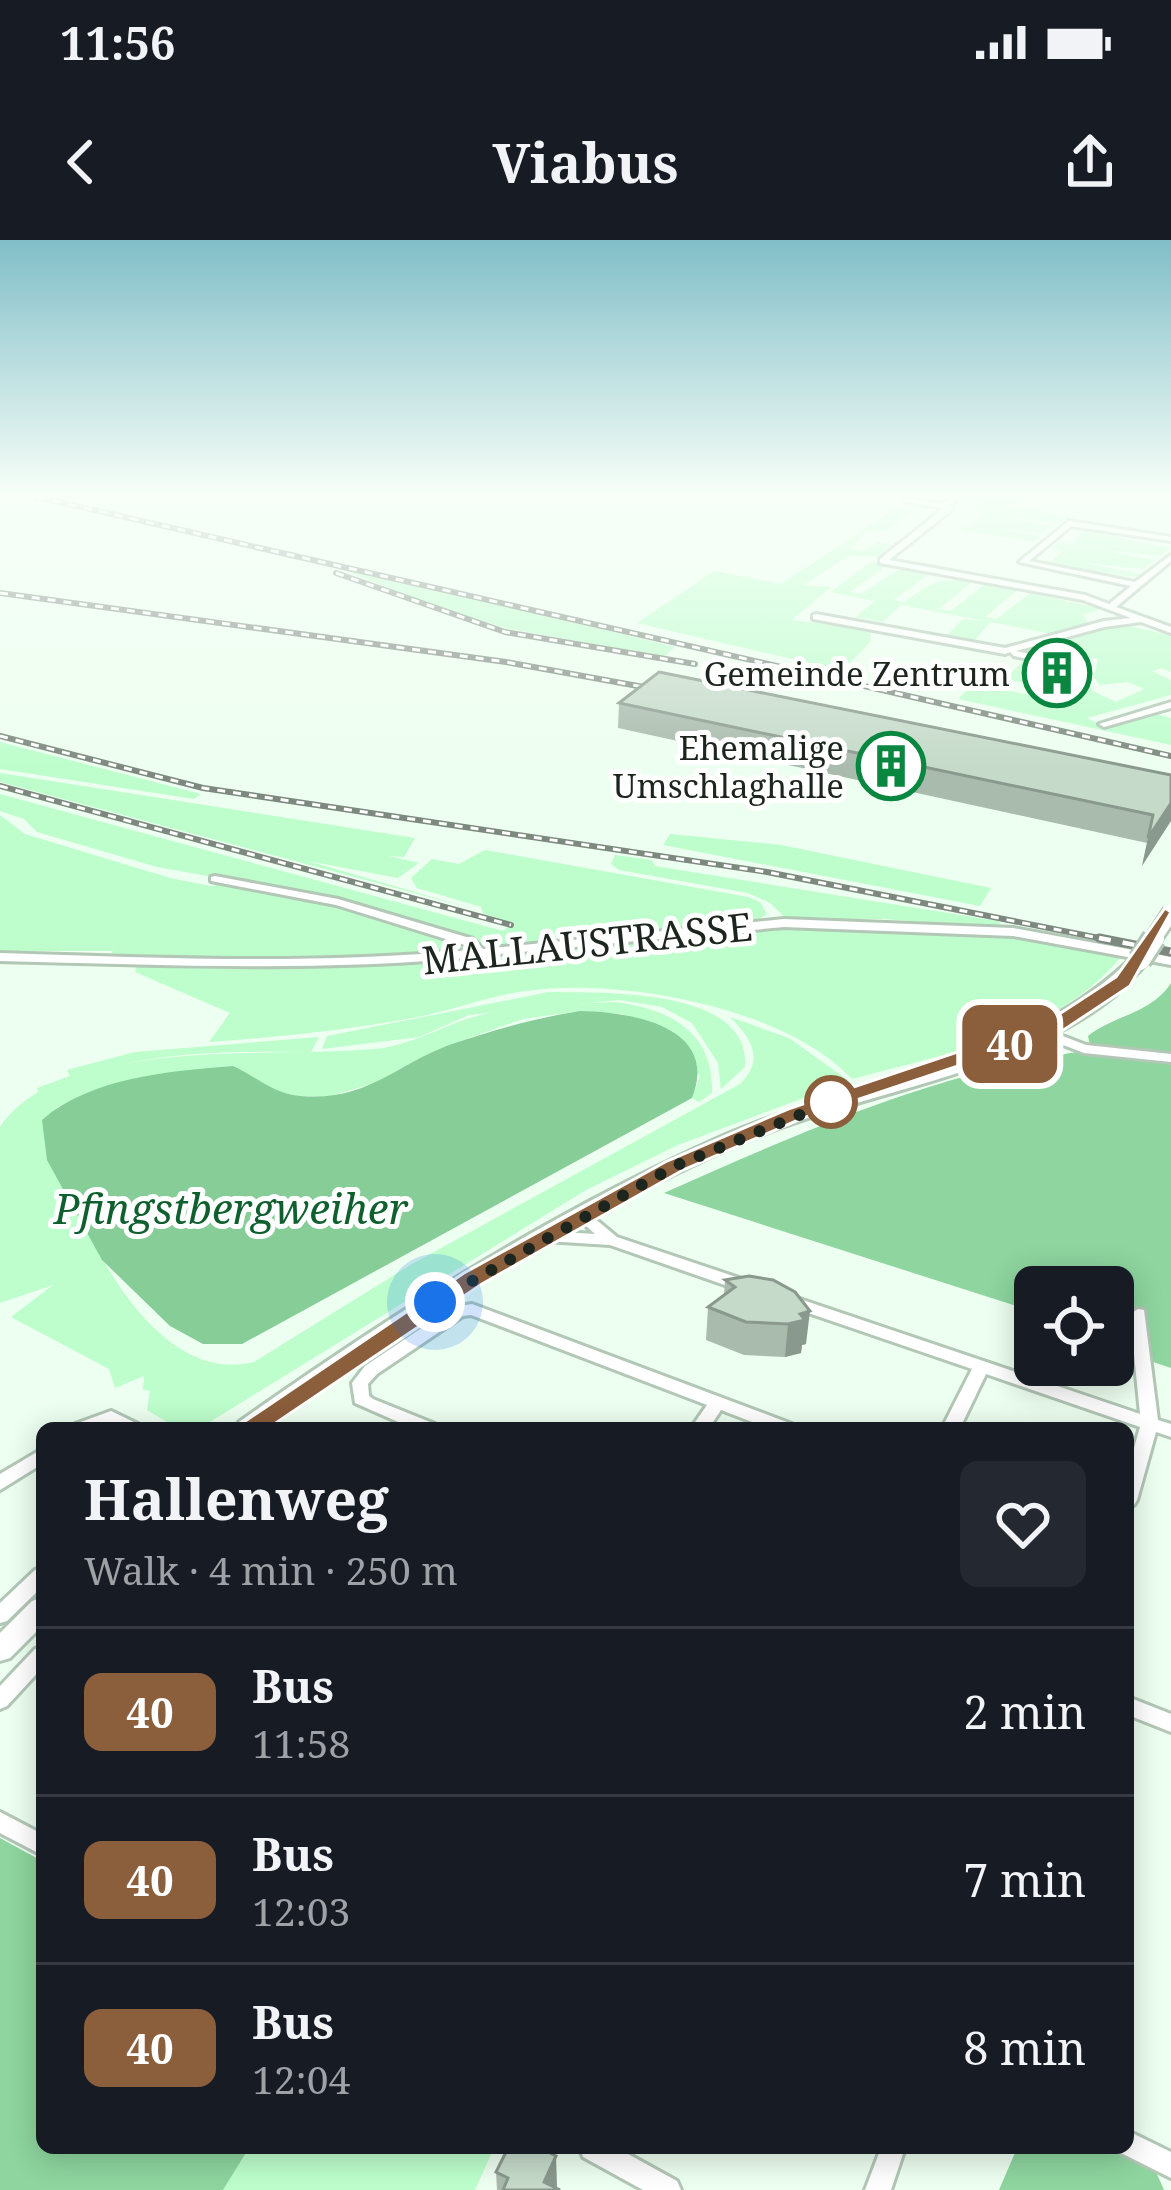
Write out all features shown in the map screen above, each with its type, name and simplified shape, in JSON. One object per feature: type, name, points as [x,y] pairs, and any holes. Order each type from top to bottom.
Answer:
[{"type":"main road","points":[[257,1422],[435,1302],[546,1236],[581,1224],[675,1166],[772,1123],[1048,1029],[1097,1002],[1140,960],[1171,912]]},
{"type":"main road","points":[[0,1650],[36,1615]]},
{"type":"street","points":[[1016,588],[1110,607],[1171,630]]},
{"type":"street","points":[[1110,607],[1134,588]]},
{"type":"street","points":[[816,617],[1082,667]]},
{"type":"street","points":[[1005,652],[1098,625],[1141,619]]},
{"type":"street","points":[[1104,724],[1171,705]]},
{"type":"street","points":[[214,879],[338,902],[469,942],[483,956]]},
{"type":"street","name":"MALLAUSTRASSE","points":[[0,957],[246,964],[483,956],[682,929],[784,922],[1012,932],[1171,961]]},
{"type":"street","points":[[1048,1029],[1061,1043],[1171,1058]]},
{"type":"street","points":[[581,1224],[612,1240],[1171,1431]]},
{"type":"street","points":[[415,1422],[361,1399],[360,1383],[371,1370],[459,1311],[472,1309],[770,1422]]},
{"type":"street","points":[[1134,1479],[1150,1424],[1138,1314]]},
{"type":"street","points":[[954,1422],[982,1366]]},
{"type":"street","points":[[704,1422],[717,1402]]},
{"type":"street","points":[[0,1484],[36,1459]]},
{"type":"street","points":[[0,1615],[36,1581]]},
{"type":"street","points":[[0,1700],[36,1661]]},
{"type":"street","points":[[1134,1708],[1171,1723]]},
{"type":"street","points":[[0,1822],[36,1842]]},
{"type":"street","points":[[1134,2147],[1171,2165]]},
{"type":"street","points":[[603,2154],[668,2190]]},
{"type":"street","points":[[878,2190],[891,2154]]},
{"type":"shaded area","points":[[389,588],[435,588],[675,647],[664,657],[505,628]]},
{"type":"shaded area","points":[[689,588],[830,588],[792,620],[870,630],[871,641],[851,662],[827,667],[637,623]]},
{"type":"shaded area","points":[[836,588],[856,588],[850,592],[861,594],[870,588],[910,588],[894,600],[905,602],[925,588],[965,588],[939,609],[951,611],[980,588],[1018,590],[985,617],[996,619],[1030,593],[1102,609],[1082,615],[1089,623],[1052,634],[990,622],[975,640],[947,635],[963,619],[985,621],[901,605],[883,622],[856,617],[875,601],[830,592]]},
{"type":"shaded area","points":[[1119,624],[1171,635],[1171,672],[1152,671],[1171,680],[1171,695],[1087,718],[1104,726],[1153,713],[1171,718],[1171,745],[958,699],[972,685],[969,683],[1075,700],[1064,691],[1005,679],[1022,662],[1041,666],[1032,672],[1077,680],[1083,674],[1093,691],[1116,702],[1144,689],[1128,682],[1100,685],[1091,674],[1098,659],[1044,648]]},
{"type":"shaded area","points":[[0,742],[201,794],[194,799],[0,769]]},
{"type":"shaded area","points":[[0,773],[415,838],[404,857],[389,856],[419,863],[398,878],[308,861],[470,908],[0,782]]},
{"type":"shaded area","points":[[0,794],[503,931],[513,922],[417,888],[411,878],[432,859],[459,864],[485,850],[748,897],[760,902],[767,914],[758,920],[484,951],[468,939],[332,898],[157,867],[37,832],[24,819],[0,811]]},
{"type":"shaded area","points":[[0,815],[25,834],[170,878],[211,886],[230,883],[336,903],[465,944],[470,950],[320,962],[109,958],[113,951],[0,951]]},
{"type":"shaded area","points":[[670,834],[781,845],[991,888],[980,906],[663,845]]},
{"type":"shaded area","points":[[615,855],[652,860],[655,866],[998,921],[1004,928],[883,919],[788,920],[770,903],[748,893],[619,870],[611,864]]},
{"type":"shaded area","points":[[767,926],[950,930],[1123,954],[1097,982],[1034,1022],[962,1049],[852,1079],[823,1054],[744,1016],[699,1003],[607,989],[525,991],[392,1022],[209,1042],[230,1013],[135,972],[137,965],[251,967],[565,953],[658,936]]},
{"type":"shaded area","points":[[1171,983],[1171,1368],[1150,1361],[1149,1348],[1134,1343],[1134,1266],[1014,1266],[1014,1305],[664,1193],[873,1106],[981,1072],[1091,1050],[1088,1036],[1163,993]]},
{"type":"shaded area","points":[[549,992],[636,995],[700,1008],[724,1022],[741,1041],[745,1067],[721,1089],[718,1063],[692,1023],[662,1007],[619,1000],[469,1015],[419,1037],[322,1049],[327,1036]]},
{"type":"shaded area","points":[[615,1002],[670,1018],[697,1039],[711,1072],[712,1093],[699,1102],[692,1098],[700,1076],[623,1014],[580,1011],[523,1019],[455,1043],[391,1078],[331,1096],[297,1096],[265,1088],[233,1066],[133,1079],[57,1107],[80,1206],[116,1281],[147,1320],[185,1351],[230,1365],[254,1362],[412,1264],[740,1084],[752,1066],[753,1050],[730,1017],[789,1038],[849,1081],[678,1145],[586,1190],[210,1422],[167,1422],[147,1410],[150,1391],[143,1390],[144,1376],[115,1388],[109,1369],[11,1317],[53,1285],[0,1303],[0,1127],[31,1097],[73,1077],[123,1064],[235,1053],[384,1048],[464,1020],[538,1006]]},
{"type":"shaded area","points":[[319,1037],[311,1052],[172,1056],[105,1068],[38,1092],[37,1088],[70,1076],[67,1070],[135,1052]]},
{"type":"shaded area","points":[[0,1838],[36,1858],[36,2154],[245,2154],[223,2190],[0,2190]]},
{"type":"shaded area","points":[[245,2154],[491,2154],[475,2190],[223,2190]]},
{"type":"shaded area","points":[[1014,2154],[1118,2154],[1156,2172],[1164,2190],[999,2190]]},
{"type":"water","name":"Pfingstbergweiher","points":[[580,1011],[646,1020],[683,1040],[694,1055],[697,1074],[692,1098],[242,1344],[203,1344],[170,1326],[102,1260],[47,1160],[42,1120],[108,1085],[233,1066],[290,1094],[345,1093],[455,1043]]},
{"type":"building","points":[[659,672],[1171,775],[1171,803],[1148,838],[1153,815],[619,703]]},
{"type":"building","points":[[749,1276],[773,1280],[795,1292],[810,1311],[800,1314],[805,1320],[746,1322],[708,1307],[735,1287],[725,1280]]},
{"type":"building","points":[[505,2154],[552,2154],[556,2156],[544,2182],[560,2190],[503,2190],[508,2178],[496,2172]]},
{"type":"railway","points":[[379,588],[505,632],[695,664]]},
{"type":"railway","points":[[435,588],[1171,756]]},
{"type":"railway","points":[[0,593],[506,662],[671,692]]},
{"type":"railway","points":[[0,736],[203,788],[767,872],[1114,941]]},
{"type":"railway","points":[[0,786],[511,925]]},
{"type":"railway","points":[[1099,938],[1171,952]]},
{"type":"bus line","name":"40","points":[[257,1422],[473,1279],[675,1166],[795,1114],[1054,1026],[1123,982],[1171,912]]},
{"type":"place","name":"Gemeinde Zentrum","points":[[1057,673]]},
{"type":"place","name":"Ehemalige Umschlaghalle","points":[[891,766]]},
{"type":"route","points":[[435,1302],[675,1166],[831,1102]]}]
